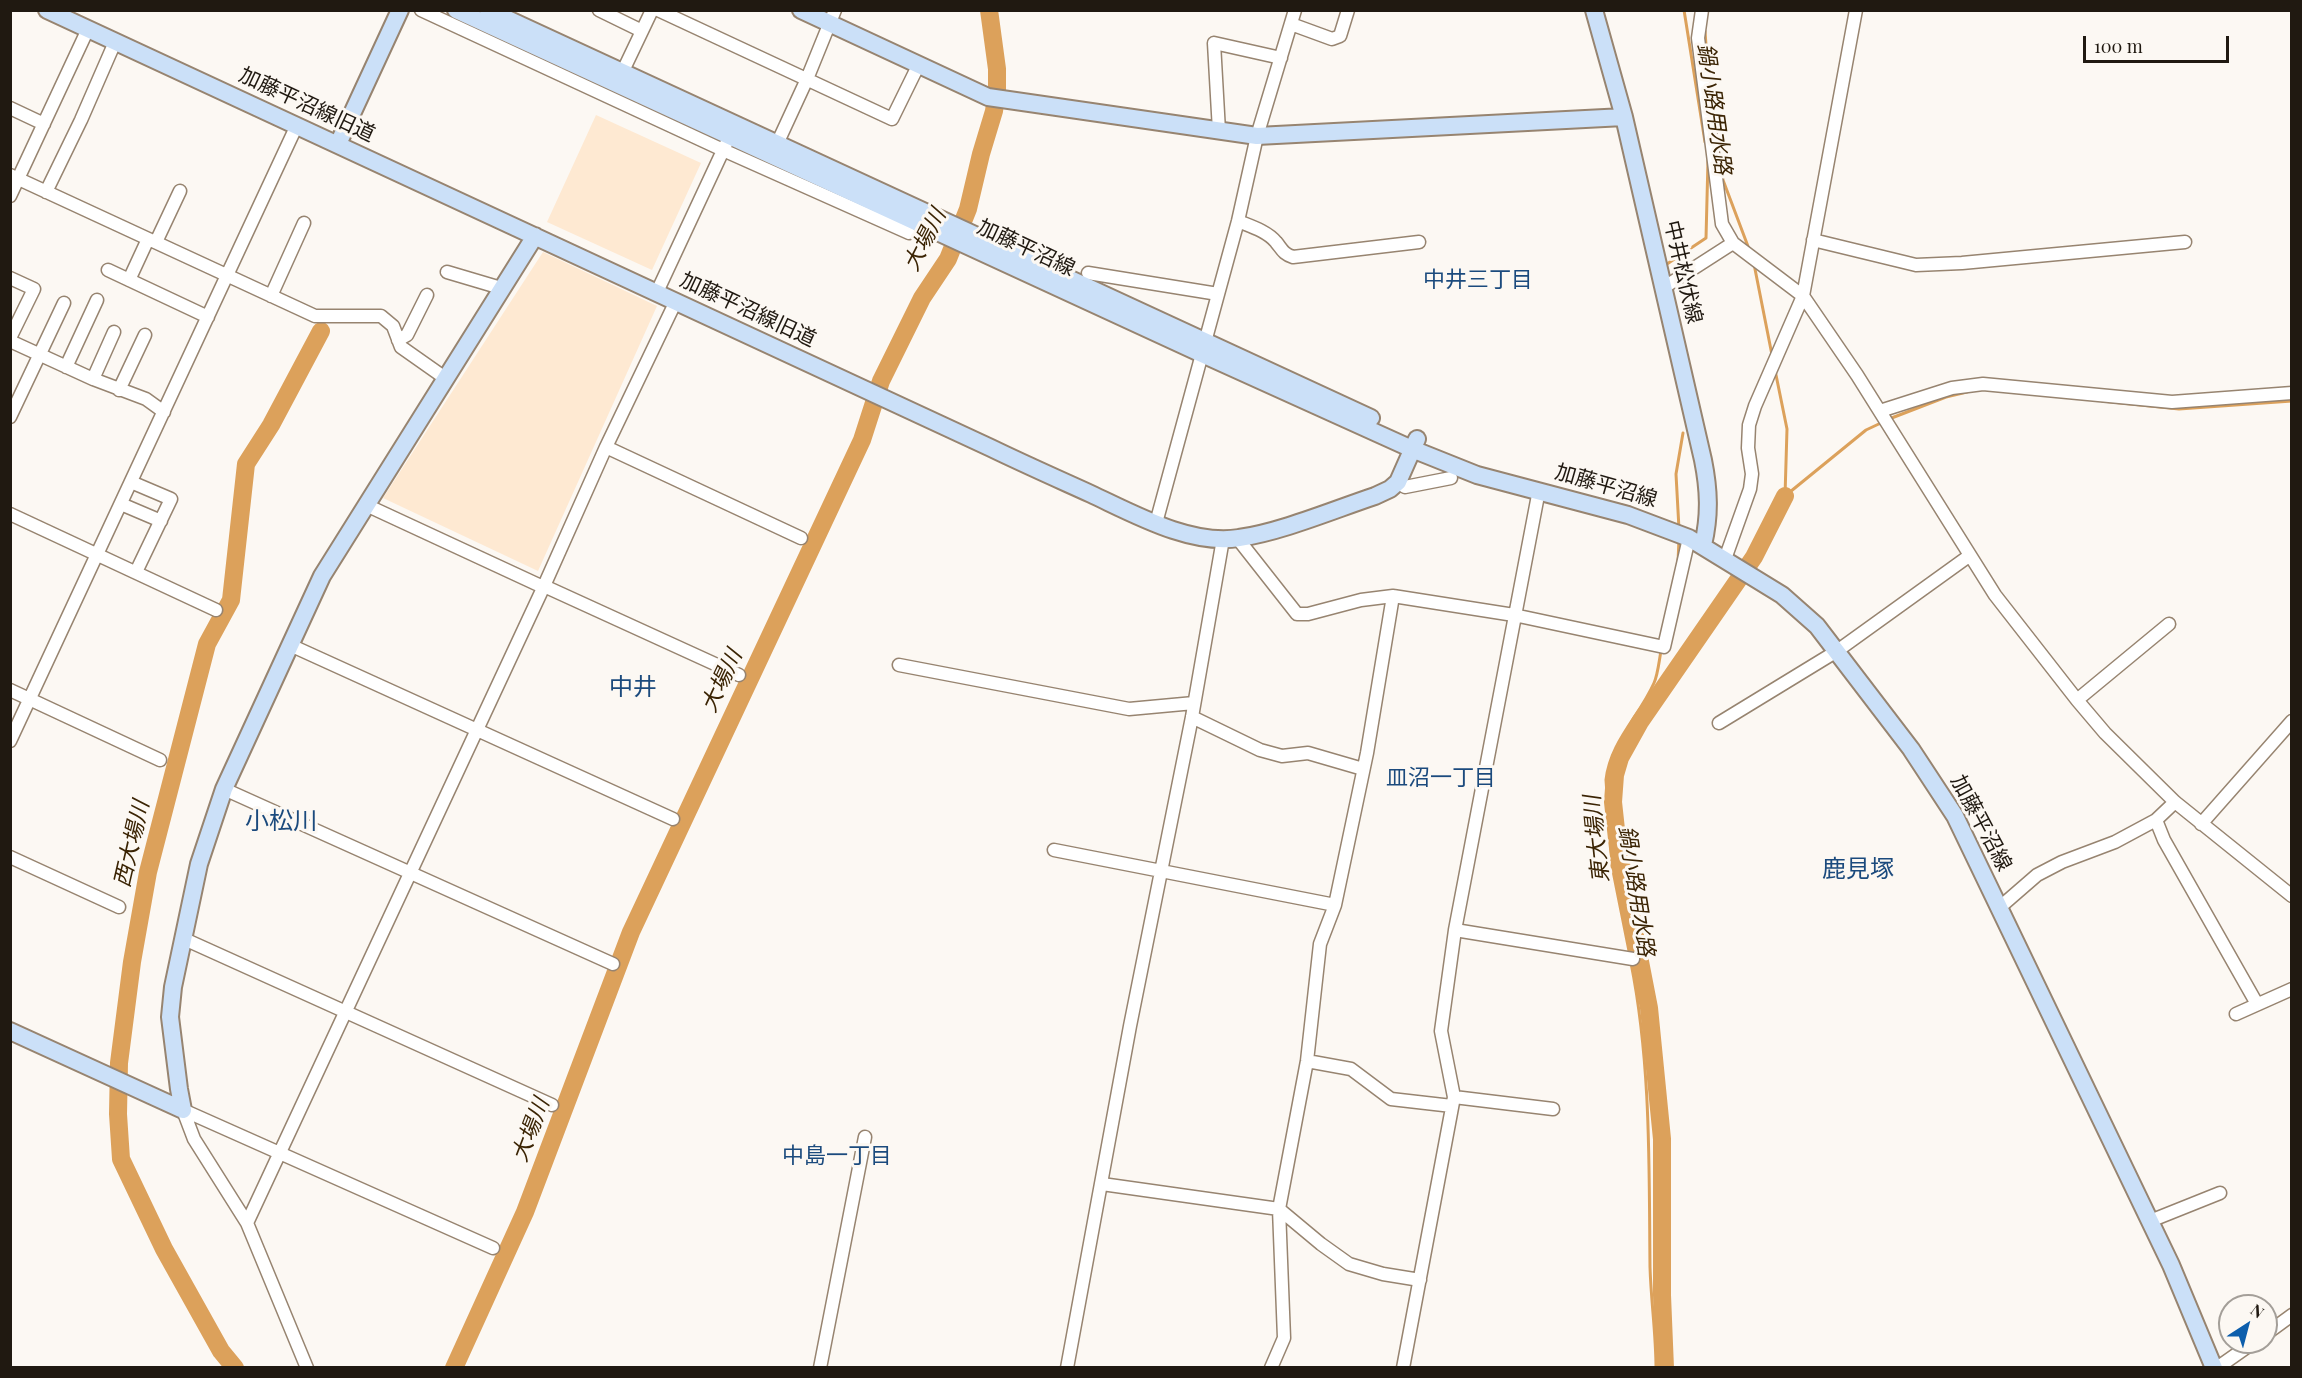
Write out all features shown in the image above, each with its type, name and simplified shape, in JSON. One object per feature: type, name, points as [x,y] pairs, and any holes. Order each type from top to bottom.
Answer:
[{"type":"street","name":"加藤平沼線旧道","points":[[47,10],[1156,523],[1192,534],[1230,539],[1280,527],[1375,496],[1390,489],[1398,482]]},
{"type":"street","points":[[338,144],[400,10]]},
{"type":"street","points":[[421,10],[542,59]]},
{"type":"street","name":"加藤平沼線","points":[[456,10],[542,59],[726,144],[945,229]]},
{"type":"street","name":"加藤平沼線","points":[[488,10],[777,144],[945,229],[1415,444],[1477,475],[1628,515],[1696,541],[1796,605],[1837,651],[1905,741],[1944,799],[2000,908],[2150,1221],[2215,1368]]},
{"type":"street","points":[[599,10],[642,31]]},
{"type":"street","points":[[622,73],[652,10]]},
{"type":"street","points":[[658,10],[892,119],[918,66]]},
{"type":"street","points":[[801,10],[833,17],[918,66],[988,97],[1257,136],[1624,117]]},
{"type":"street","points":[[1156,523],[1238,221],[1257,136],[1294,10]]},
{"type":"street","points":[[1291,24],[1332,39],[1340,36],[1348,10]]},
{"type":"street","name":"中井松伏線","points":[[1594,10],[1624,117],[1708,485],[1709,515],[1696,541]]},
{"type":"street","points":[[1702,10],[1698,38],[1722,224],[1733,243],[1803,296],[1880,411],[1995,595],[2105,733],[2175,802],[2292,896]]},
{"type":"street","points":[[1725,559],[1750,489],[1752,474],[1748,448],[1749,425],[1755,406],[1803,296],[1856,10]]},
{"type":"street","points":[[777,144],[833,17]]},
{"type":"street","points":[[10,196],[15,177],[44,124],[88,29]]},
{"type":"street","points":[[46,192],[115,42]]},
{"type":"street","points":[[1219,131],[1214,43],[1281,58]]},
{"type":"street","points":[[10,108],[44,124]]},
{"type":"street","points":[[10,741],[297,125]]},
{"type":"street","points":[[657,292],[726,144],[909,233]]},
{"type":"street","points":[[15,177],[315,316],[381,316],[393,326],[400,347],[445,378]]},
{"type":"street","points":[[129,280],[180,191]]},
{"type":"street","points":[[1238,221],[1265,233],[1276,242],[1282,251],[1293,257],[1419,242]]},
{"type":"street","points":[[271,296],[304,223]]},
{"type":"street","points":[[307,1368],[247,1223],[194,1139],[183,1110],[170,1017],[182,938],[199,864],[224,789],[322,576],[535,236]]},
{"type":"street","points":[[1813,240],[1916,265],[1962,263],[2185,242]]},
{"type":"street","points":[[1663,288],[1733,243]]},
{"type":"street","points":[[108,270],[208,317]]},
{"type":"street","points":[[447,272],[501,288]]},
{"type":"street","points":[[1088,273],[1218,294]]},
{"type":"street","points":[[10,278],[34,290],[11,343],[119,390],[146,399],[164,412]]},
{"type":"street","points":[[398,340],[407,335],[427,295]]},
{"type":"street","points":[[66,367],[98,300]]},
{"type":"street","points":[[247,1223],[544,587],[606,447],[676,302]]},
{"type":"street","points":[[10,417],[64,303]]},
{"type":"street","points":[[93,379],[114,332]]},
{"type":"street","points":[[119,390],[145,335]]},
{"type":"street","points":[[1880,411],[1952,388],[1983,384],[2172,402],[2292,393]]},
{"type":"street","points":[[1415,444],[1398,482],[1405,487],[1451,478]]},
{"type":"street","points":[[606,447],[801,538]]},
{"type":"street","points":[[131,483],[171,499],[136,572]]},
{"type":"street","points":[[1403,1368],[1453,1101],[1441,1031],[1455,930],[1539,490]]},
{"type":"street","points":[[122,504],[161,521]]},
{"type":"street","points":[[366,506],[739,675]]},
{"type":"street","points":[[10,514],[216,610]]},
{"type":"street","points":[[1230,539],[1297,614],[1308,614],[1361,600],[1393,596],[1515,615],[1664,647],[1696,541]]},
{"type":"street","points":[[1067,1368],[1130,1026],[1194,703],[1230,539]]},
{"type":"street","points":[[1719,723],[1837,651],[1969,556]]},
{"type":"street","points":[[1271,1368],[1284,1338],[1279,1209],[1307,1061],[1320,944],[1335,905],[1363,769],[1393,596]]},
{"type":"street","points":[[2077,700],[2169,624]]},
{"type":"street","points":[[290,645],[673,819]]},
{"type":"street","points":[[899,665],[1129,709],[1194,703]]},
{"type":"street","points":[[10,690],[160,760]]},
{"type":"street","points":[[1192,717],[1260,750],[1282,756],[1308,753],[1363,769]]},
{"type":"street","points":[[2201,824],[2292,721]]},
{"type":"street","points":[[224,789],[613,964]]},
{"type":"street","points":[[2000,908],[2037,876],[2062,862],[2115,842],[2156,820],[2175,802]]},
{"type":"street","points":[[2156,820],[2164,840],[2257,1004]]},
{"type":"street","points":[[1054,850],[1162,873],[1335,905]]},
{"type":"street","points":[[10,857],[119,907]]},
{"type":"street","points":[[1455,930],[1633,959]]},
{"type":"street","points":[[182,938],[552,1106]]},
{"type":"street","points":[[2236,1014],[2292,989]]},
{"type":"street","points":[[10,1031],[493,1248]]},
{"type":"street","points":[[1307,1061],[1351,1069],[1391,1099],[1453,1101],[1553,1109]]},
{"type":"street","points":[[820,1368],[865,1137]]},
{"type":"street","points":[[1102,1184],[1279,1209],[1349,1264],[1383,1274],[1420,1280]]},
{"type":"street","points":[[2150,1221],[2220,1193]]},
{"type":"street","points":[[2278,1325],[2292,1315]]},
{"type":"street","points":[[2215,1368],[2236,1354]]},
{"type":"shaded area","points":[[596,115],[701,163],[652,270],[547,222]]},
{"type":"shaded area","points":[[543,252],[657,306],[538,571],[383,498]]},
{"type":"waterway","name":"大場川","points":[[454,1368],[525,1212],[631,932],[862,440],[881,381],[922,298],[948,259],[968,209],[994,111],[997,90],[997,69],[989,10]]},
{"type":"waterway","name":"鍋小路用水路","points":[[1684,10],[1705,142]]},
{"type":"waterway","points":[[1705,31],[1707,60]]},
{"type":"waterway","points":[[1720,159],[1723,180],[1749,249]]},
{"type":"waterway","name":"鍋小路用水路","points":[[1667,264],[1706,238],[1708,160]]},
{"type":"waterway","points":[[1754,264],[1772,355]]},
{"type":"waterway","name":"西大場川","points":[[235,1368],[221,1351],[164,1249],[121,1159],[118,1114],[119,1063],[132,962],[148,872],[207,644],[231,600],[246,464],[271,425],[321,331]]},
{"type":"waterway","points":[[1775,370],[1787,429],[1785,496]]},
{"type":"waterway","points":[[1889,419],[1946,397],[1967,392]]},
{"type":"waterway","points":[[2102,401],[2179,409],[2292,401]]},
{"type":"waterway","points":[[1785,496],[1866,430],[1883,422]]},
{"type":"waterway","name":"鍋小路用水路","points":[[1679,529],[1676,474],[1683,433]]},
{"type":"waterway","name":"東大場川","points":[[1665,1368],[1662,1295],[1662,1139],[1649,1008],[1618,848],[1613,802],[1615,775],[1620,758],[1640,722],[1754,557],[1785,496]]},
{"type":"waterway","name":"鍋小路用水路","points":[[1678,562],[1679,539]]},
{"type":"waterway","name":"鍋小路用水路","points":[[1630,956],[1612,866],[1606,780],[1613,754],[1654,683],[1661,651]]},
{"type":"waterway","name":"鍋小路用水路","points":[[1631,963],[1638,1001],[1646,1077],[1650,1267],[1656,1368]]},
{"type":"district","name":"中井三丁目","points":[[1478,280]]},
{"type":"district","name":"中井","points":[[633,688]]},
{"type":"district","name":"皿沼一丁目","points":[[1441,778]]},
{"type":"district","name":"小松川","points":[[281,822]]},
{"type":"district","name":"鹿見塚","points":[[1858,870]]},
{"type":"district","name":"中島一丁目","points":[[837,1156]]}]
